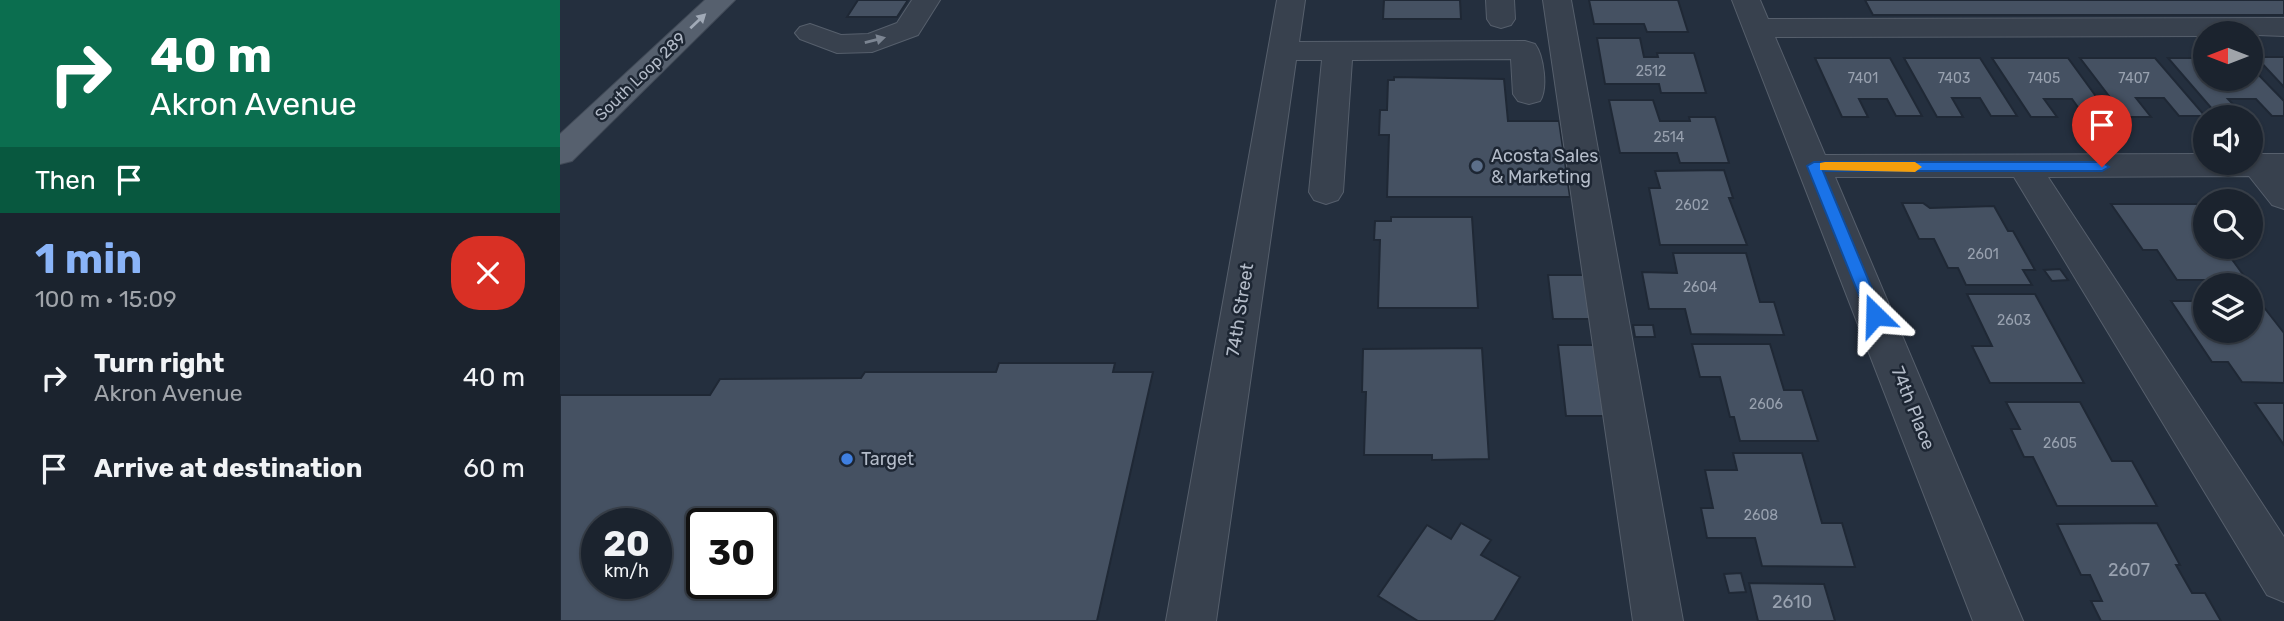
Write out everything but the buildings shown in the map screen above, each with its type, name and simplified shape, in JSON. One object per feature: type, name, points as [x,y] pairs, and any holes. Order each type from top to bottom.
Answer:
[{"type":"main road","name":"South Loop 289","points":[[560,153],[721,0]]},
{"type":"street","points":[[810,33],[837,44],[872,43],[908,30],[926,0]]},
{"type":"street","name":"74th Street","points":[[1191,621],[1291,0]]},
{"type":"street","points":[[1557,0],[1658,621]]},
{"type":"street","points":[[1751,11],[1826,4],[1824,0]]},
{"type":"street","points":[[1751,11],[2284,27]]},
{"type":"street","name":"74th Place","points":[[1751,11],[1998,621]]},
{"type":"street","points":[[1282,51],[1524,50],[1529,94]]},
{"type":"street","points":[[1326,192],[1338,51]]},
{"type":"street","points":[[1814,166],[2271,165],[2284,197]]},
{"type":"street","points":[[2025,167],[2284,579]]},
{"type":"slow traffic","points":[[1825,166],[1915,167]]},
{"type":"place","name":"Acosta Sales & Marketing","points":[[1477,166]]},
{"type":"place","name":"Target","points":[[847,459]]},
{"type":"route","points":[[1875,315],[1814,166],[2102,167]]}]
